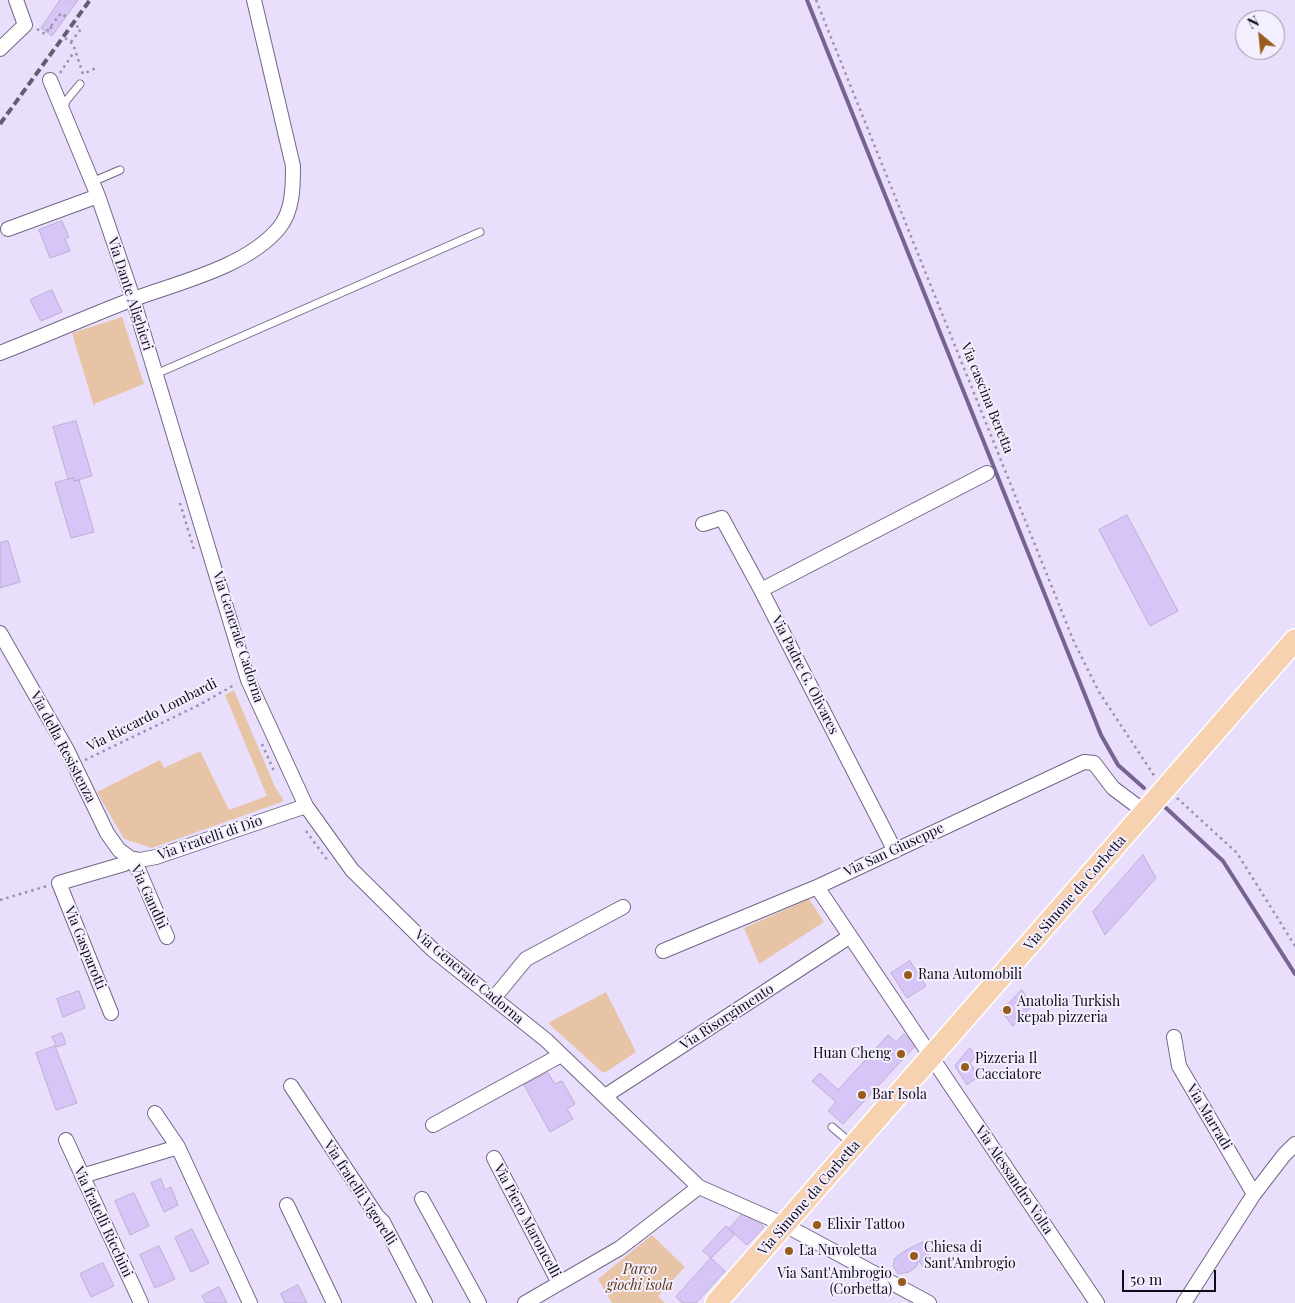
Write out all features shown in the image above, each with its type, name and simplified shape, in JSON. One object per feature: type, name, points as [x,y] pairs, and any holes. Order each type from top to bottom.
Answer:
[{"type":"main road","name":"Via Simone da Corbetta","points":[[716,1303],[1295,640]]},
{"type":"street","points":[[0,49],[31,27],[16,0]]},
{"type":"street","points":[[0,353],[133,299],[211,271],[248,253],[280,227],[288,210],[293,191],[293,166],[254,0]]},
{"type":"street","name":"Via Dante Alighieri","points":[[50,80],[98,196],[162,393]]},
{"type":"street","points":[[8,229],[98,196]]},
{"type":"street","name":"Via Generale Cadorna","points":[[162,393],[248,680],[300,808],[352,870],[433,950],[562,1055],[699,1187],[785,1225],[929,1303]]},
{"type":"street","points":[[761,590],[987,473]]},
{"type":"street","name":"Via Padre G. Olivares","points":[[703,524],[722,518],[895,850]]},
{"type":"street","name":"Via della Resistenza","points":[[0,634],[74,765],[107,833],[118,850],[130,858]]},
{"type":"street","name":"Via San Giuseppe","points":[[663,952],[817,887],[1088,761],[1094,763],[1113,788],[1146,812]]},
{"type":"street","name":"Via Fratelli di Dio","points":[[59,882],[124,864],[130,858],[140,860],[156,857],[300,808]]},
{"type":"street","name":"Via Gandhi","points":[[130,858],[139,871],[167,937]]},
{"type":"street","name":"Via Gasparotti","points":[[59,882],[111,1013]]},
{"type":"street","points":[[817,887],[930,1058]]},
{"type":"street","points":[[494,998],[526,959],[623,907]]},
{"type":"street","name":"Via Risorgimento","points":[[605,1096],[849,937]]},
{"type":"street","name":"Via Marradi","points":[[1174,1036],[1179,1066],[1254,1194]]},
{"type":"street","points":[[433,1125],[562,1055]]},
{"type":"street","name":"Via Alessandro Volta","points":[[930,1058],[1097,1303]]},
{"type":"street","name":"Via fratelli Vigorelli","points":[[291,1086],[377,1216],[383,1222],[425,1303]]},
{"type":"street","points":[[155,1113],[178,1147],[250,1303]]},
{"type":"street","name":"Via fratelli Ricchini","points":[[66,1140],[141,1303]]},
{"type":"street","points":[[1184,1303],[1254,1194],[1284,1155],[1295,1144]]},
{"type":"street","points":[[82,1176],[178,1147]]},
{"type":"street","name":"Via Piero Maroncelli","points":[[494,1158],[560,1283]]},
{"type":"street","points":[[525,1303],[620,1248],[699,1187]]},
{"type":"street","points":[[422,1199],[479,1303]]},
{"type":"street","points":[[288,1205],[334,1303]]},
{"type":"lane","points":[[63,111],[66,101],[80,84]]},
{"type":"lane","points":[[92,182],[120,170]]},
{"type":"lane","points":[[156,374],[480,232]]},
{"type":"lane","points":[[832,1126],[854,1146]]},
{"type":"path","name":"Via cascina Beretta","points":[[816,0],[1074,642],[1098,692],[1163,792]]},
{"type":"path","points":[[31,27],[45,34],[61,13],[66,17]]},
{"type":"path","points":[[71,42],[81,29],[75,24]]},
{"type":"path","points":[[50,28],[55,31]]},
{"type":"path","points":[[65,38],[71,42],[83,74],[96,68],[97,70]]},
{"type":"path","points":[[178,497],[198,561]]},
{"type":"path","name":"Via Riccardo Lombardi","points":[[74,765],[198,705],[239,682],[241,689]]},
{"type":"path","points":[[259,738],[278,778]]},
{"type":"path","points":[[1163,792],[1168,800],[1174,796],[1237,853],[1295,946]]},
{"type":"path","points":[[300,808],[318,849],[330,863]]},
{"type":"path","points":[[0,900],[59,882]]},
{"type":"green space","points":[[122,317],[144,384],[94,404],[95,410],[72,333]]},
{"type":"green space","points":[[234,690],[275,787],[284,801],[152,848],[124,839],[97,792],[160,760],[164,768],[200,751],[229,810],[267,796],[225,695]]},
{"type":"green space","points":[[809,899],[824,922],[759,964],[744,928]]},
{"type":"green space","points":[[606,992],[636,1052],[606,1072],[602,1072],[548,1023]]},
{"type":"green space","name":"Parco giochi isola","points":[[652,1235],[685,1267],[658,1296],[665,1303],[612,1303],[598,1279]]},
{"type":"building","points":[[60,0],[78,0],[52,36],[41,28]]},
{"type":"building","points":[[62,221],[69,237],[65,239],[70,251],[50,258],[39,230]]},
{"type":"building","points":[[52,290],[62,312],[41,321],[30,300]]},
{"type":"building","points":[[76,421],[92,476],[74,481],[73,478],[68,479],[53,427]]},
{"type":"building","points":[[73,478],[74,481],[79,480],[94,532],[71,538],[55,483]]},
{"type":"building","points":[[1127,515],[1178,611],[1150,626],[1099,530]]},
{"type":"building","points":[[8,541],[20,582],[0,588],[0,543]]},
{"type":"building","points":[[1143,855],[1156,878],[1105,935],[1093,912]]},
{"type":"building","points":[[910,961],[926,986],[907,998],[891,973]]},
{"type":"building","points":[[1022,990],[1032,1006],[1013,1026],[1001,1011]]},
{"type":"building","points":[[79,991],[85,1008],[63,1017],[57,999]]},
{"type":"building","points":[[62,1033],[66,1044],[57,1047],[52,1037]]},
{"type":"building","points":[[904,1034],[916,1045],[843,1124],[828,1111],[836,1102],[812,1081],[820,1073],[838,1090],[888,1035],[896,1042]]},
{"type":"building","points":[[55,1046],[77,1103],[56,1110],[36,1053]]},
{"type":"building","points":[[970,1048],[976,1055],[970,1063],[979,1076],[967,1085],[955,1066]]},
{"type":"building","points":[[548,1073],[555,1084],[562,1081],[575,1104],[567,1109],[573,1119],[550,1132],[524,1085]]},
{"type":"building","points":[[161,1179],[165,1190],[171,1187],[178,1205],[164,1212],[151,1183]]},
{"type":"building","points":[[134,1193],[149,1226],[130,1235],[115,1201]]},
{"type":"building","points":[[746,1210],[764,1227],[747,1245],[729,1229]]},
{"type":"building","points":[[726,1226],[735,1234],[711,1258],[703,1251]]},
{"type":"building","points":[[192,1229],[209,1263],[191,1272],[175,1238]]},
{"type":"building","name":"Chiesa di Sant'Ambrogio","points":[[923,1242],[928,1248],[927,1253],[934,1262],[925,1269],[918,1260],[917,1266],[909,1272],[898,1274],[893,1266],[895,1258]]},
{"type":"building","points":[[159,1246],[175,1279],[155,1288],[140,1255]]},
{"type":"building","points":[[711,1258],[725,1271],[696,1303],[682,1303],[676,1297]]},
{"type":"building","points":[[103,1263],[114,1286],[91,1297],[80,1274]]},
{"type":"building","points":[[298,1285],[307,1303],[285,1303],[281,1294]]},
{"type":"building","points":[[219,1287],[227,1303],[206,1303],[202,1296]]},
{"type":"waterway","points":[[807,0],[1101,735],[1118,765],[1144,788]]},
{"type":"waterway","points":[[1165,807],[1223,861],[1295,974]]},
{"type":"railway","points":[[0,124],[90,0]]},
{"type":"place","name":"Rana Automobili","points":[[908,975]]},
{"type":"place","name":"Anatolia Turkish kepab pizzeria","points":[[1007,1010]]},
{"type":"place","name":"Huan Cheng","points":[[901,1054]]},
{"type":"place","name":"Pizzeria Il Cacciatore","points":[[965,1067]]},
{"type":"place","name":"Bar Isola","points":[[862,1095]]},
{"type":"place","name":"Elixir Tattoo","points":[[817,1225]]},
{"type":"place","name":"La Nuvoletta","points":[[789,1251]]},
{"type":"place","name":"Chiesa di Sant'Ambrogio","points":[[914,1256]]},
{"type":"place","name":"Via Sant'Ambrogio (Corbetta)","points":[[902,1282]]}]
